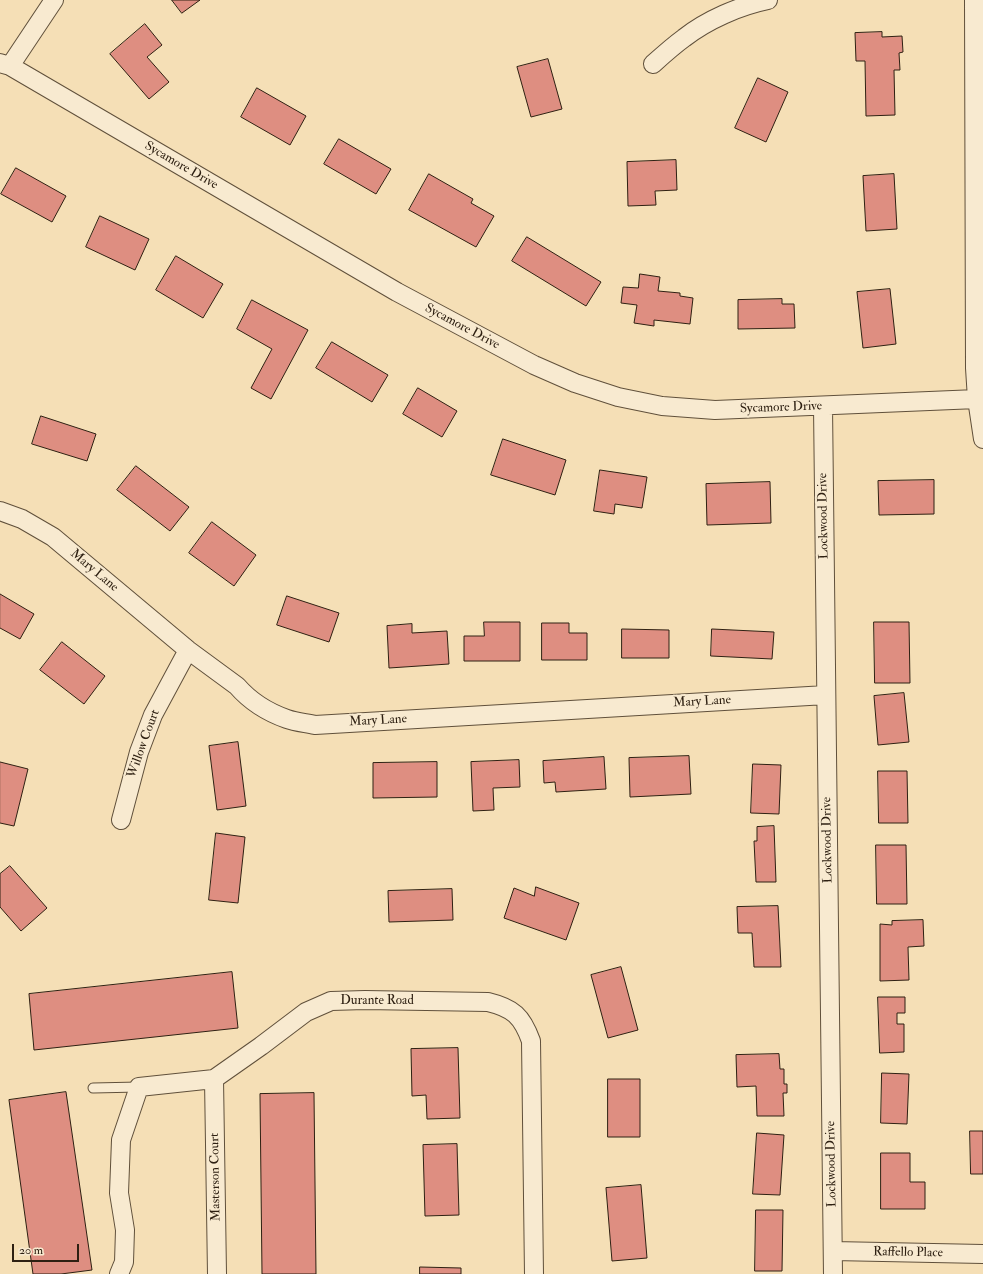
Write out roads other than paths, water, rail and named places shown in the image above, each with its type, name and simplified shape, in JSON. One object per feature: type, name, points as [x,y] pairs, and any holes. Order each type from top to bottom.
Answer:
[{"type":"street","points":[[5,65],[54,0]]},
{"type":"street","points":[[653,64],[684,37],[718,18],[753,3],[768,0]]},
{"type":"street","points":[[974,0],[975,368],[977,399],[983,439]]},
{"type":"street","name":"Sycamore Drive","points":[[5,65],[397,292],[534,365],[575,383],[618,397],[662,406],[715,410],[977,399]]},
{"type":"street","name":"Lockwood Drive","points":[[823,406],[833,1274]]},
{"type":"street","name":"Mary Lane","points":[[0,511],[22,519],[53,537],[188,650],[236,686],[242,693],[264,710],[288,720],[315,725],[826,695]]},
{"type":"street","name":"Willow Court","points":[[121,820],[139,752],[153,715],[188,650]]},
{"type":"street","name":"Durante Road","points":[[139,1087],[214,1079],[306,1012],[331,1001],[365,1000],[488,1002],[501,1005],[516,1014],[526,1026],[531,1041],[534,1274]]},
{"type":"street","name":"Masterson Court","points":[[214,1079],[217,1274]]},
{"type":"street","points":[[119,1274],[124,1262],[125,1230],[119,1193],[121,1140],[139,1087]]},
{"type":"street","name":"Raffello Place","points":[[833,1251],[983,1254]]},
{"type":"lane","points":[[93,1088],[139,1087]]}]
